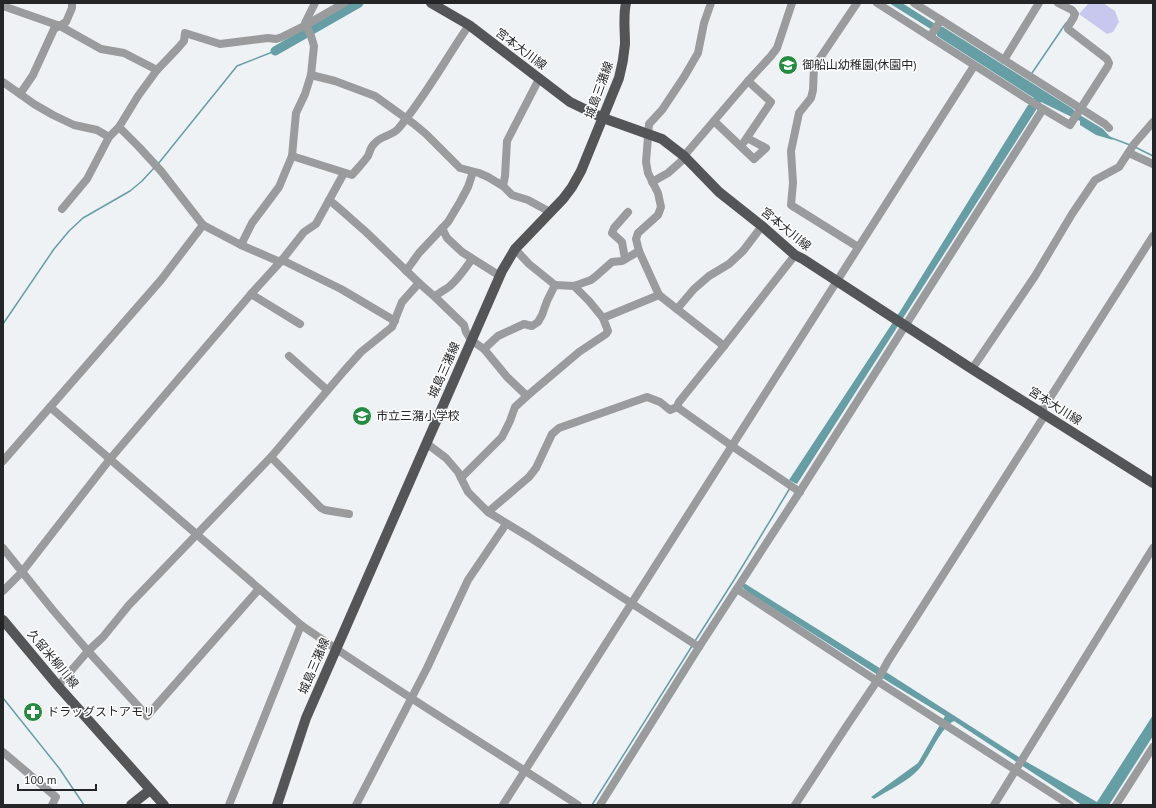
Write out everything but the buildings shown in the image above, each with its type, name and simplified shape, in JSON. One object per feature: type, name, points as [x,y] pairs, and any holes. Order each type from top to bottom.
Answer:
[{"type":"main road","name":"宮本大川線","points":[[431,3],[469,26],[570,102],[603,118],[662,139],[685,156],[719,192],[762,226],[795,255],[1153,483]]},
{"type":"main road","name":"城島三潴線","points":[[277,805],[306,718],[335,649],[500,276],[515,249],[563,199],[581,171],[619,78],[623,64],[626,3]]},
{"type":"main road","name":"久留米柳川線","points":[[3,620],[58,686],[164,805]]},
{"type":"main road","points":[[132,805],[150,790]]},
{"type":"street","points":[[20,94],[33,75],[54,29],[66,22],[68,19],[72,8],[72,3]]},
{"type":"street","points":[[241,245],[252,223],[279,187],[292,156],[296,113],[305,94],[311,75],[314,46],[305,23],[315,3]]},
{"type":"street","points":[[62,209],[87,179],[109,138],[119,127],[138,96],[157,70],[184,41],[185,33],[220,44],[268,38],[276,39],[306,25],[344,3]]},
{"type":"street","points":[[712,3],[704,23],[698,53],[662,110],[649,124],[646,162],[648,173],[658,193],[661,208],[658,215],[638,233],[636,239],[639,252],[659,295],[724,346]]},
{"type":"street","points":[[652,182],[668,173],[685,156],[714,120],[771,56],[777,48],[792,3]]},
{"type":"street","points":[[857,3],[814,67],[812,98],[800,113],[791,151],[793,183],[791,205],[858,247]]},
{"type":"street","points":[[878,3],[931,35],[974,66],[1070,125],[1109,63],[1107,59],[1068,29],[1075,14],[1072,10],[1058,3]]},
{"type":"street","points":[[914,3],[940,22],[1004,60],[1080,110],[1105,124],[1108,128]]},
{"type":"street","points":[[1004,60],[1039,3]]},
{"type":"street","points":[[3,6],[60,26],[101,49],[124,54],[157,70]]},
{"type":"street","points":[[931,35],[940,22]]},
{"type":"street","points":[[292,156],[352,175],[369,155],[370,148],[374,143],[389,136],[397,130],[428,88],[469,26]]},
{"type":"street","points":[[503,805],[974,66]]},
{"type":"street","points":[[311,75],[335,81],[376,96],[426,134],[460,168],[488,177],[503,186],[512,195],[528,200],[550,212]]},
{"type":"street","points":[[503,186],[507,141],[539,79]]},
{"type":"street","points":[[740,146],[747,138],[770,102],[748,81]]},
{"type":"street","points":[[3,82],[34,104],[65,121],[74,125],[97,130],[109,138]]},
{"type":"street","points":[[600,805],[699,647],[800,492],[1041,108]]},
{"type":"street","points":[[714,120],[754,160],[766,148],[747,138]]},
{"type":"street","points":[[972,369],[1035,276],[1072,214],[1095,180],[1120,167],[1131,149],[1153,122]]},
{"type":"street","points":[[119,127],[140,146],[203,225],[241,245],[281,261],[341,289],[395,321]]},
{"type":"street","points":[[1131,149],[1153,164]]},
{"type":"street","points":[[406,271],[419,253],[448,222],[468,187],[473,172]]},
{"type":"street","points":[[3,591],[22,572],[110,458],[281,261],[304,232],[316,224],[344,173]]},
{"type":"street","points":[[329,200],[365,231],[418,283],[464,325],[471,340],[484,349],[507,377],[527,396]]},
{"type":"street","points":[[625,259],[622,242],[612,233],[614,228],[628,212]]},
{"type":"street","points":[[3,461],[160,280],[203,225]]},
{"type":"street","points":[[677,309],[694,289],[709,276],[729,264],[743,251],[762,226]]},
{"type":"street","points":[[442,228],[447,238],[453,244],[472,259],[500,276]]},
{"type":"street","points":[[795,805],[878,680],[888,661],[1153,236]]},
{"type":"street","points":[[515,249],[529,264],[555,285],[574,286],[595,277],[612,262],[622,261],[639,252]]},
{"type":"street","points":[[488,512],[530,477],[536,468],[552,434],[559,428],[647,397],[660,402],[670,410],[677,406],[795,255]]},
{"type":"street","points":[[435,297],[440,291],[447,289],[457,279],[472,259]]},
{"type":"street","points":[[58,686],[88,651],[103,637],[129,605],[271,457],[361,352],[392,327],[402,302],[418,283]]},
{"type":"street","points":[[484,349],[498,336],[524,324],[532,326],[538,322],[555,285]]},
{"type":"street","points":[[461,478],[502,438],[515,407],[580,352],[608,331],[603,318],[574,286]]},
{"type":"street","points":[[251,294],[300,324]]},
{"type":"street","points":[[603,318],[659,295]]},
{"type":"street","points":[[289,356],[327,390]]},
{"type":"street","points":[[677,406],[732,446],[800,492]]},
{"type":"street","points":[[50,407],[301,625],[335,649],[578,805]]},
{"type":"street","points":[[426,443],[446,458],[458,472],[468,492],[488,512],[699,647]]},
{"type":"street","points":[[271,457],[321,508],[349,514]]},
{"type":"street","points":[[356,805],[427,668],[468,580],[506,524]]},
{"type":"street","points":[[3,548],[88,651],[147,716],[259,589]]},
{"type":"street","points":[[994,805],[1153,548]]},
{"type":"street","points":[[740,585],[878,680],[1070,805]]},
{"type":"street","points":[[229,805],[301,625]]},
{"type":"street","points":[[1116,805],[1153,747]]},
{"type":"street","points":[[3,752],[56,797],[52,805]]},
{"type":"shaded area","points":[[889,3],[902,3],[940,27],[943,27],[1073,109],[1075,112],[1103,129],[1113,140],[1096,135],[1080,125],[1080,121],[1041,102],[797,484],[789,480],[899,313],[1028,105],[1034,98],[937,36],[937,33]]},
{"type":"shaded area","points":[[1089,3],[1105,3],[1115,11],[1119,22],[1113,32],[1107,34],[1079,14]]},
{"type":"shaded area","points":[[744,583],[1025,761],[1097,802],[1153,715],[1153,736],[1109,805],[1082,805],[954,721],[939,736],[923,764],[914,774],[898,786],[874,799],[871,797],[918,763],[945,716],[749,593],[742,587]]},
{"type":"waterway","points":[[275,51],[359,3]]},
{"type":"waterway","points":[[1032,73],[1066,23]]},
{"type":"waterway","points":[[158,164],[237,66],[275,51]]},
{"type":"waterway","points":[[1109,137],[1130,145]]},
{"type":"waterway","points":[[1135,147],[1153,156]]},
{"type":"waterway","points":[[3,324],[54,249],[69,231],[83,218],[130,191],[154,168]]},
{"type":"waterway","points":[[695,641],[790,488]]},
{"type":"waterway","points":[[592,805],[692,646]]},
{"type":"waterway","points":[[3,698],[59,768],[84,805]]},
{"type":"place","name":"御船山幼稚園(休園中)","points":[[788,65]]},
{"type":"place","name":"市立三潴小学校","points":[[362,416]]},
{"type":"place","name":"ドラッグストアモリ","points":[[33,712]]}]
